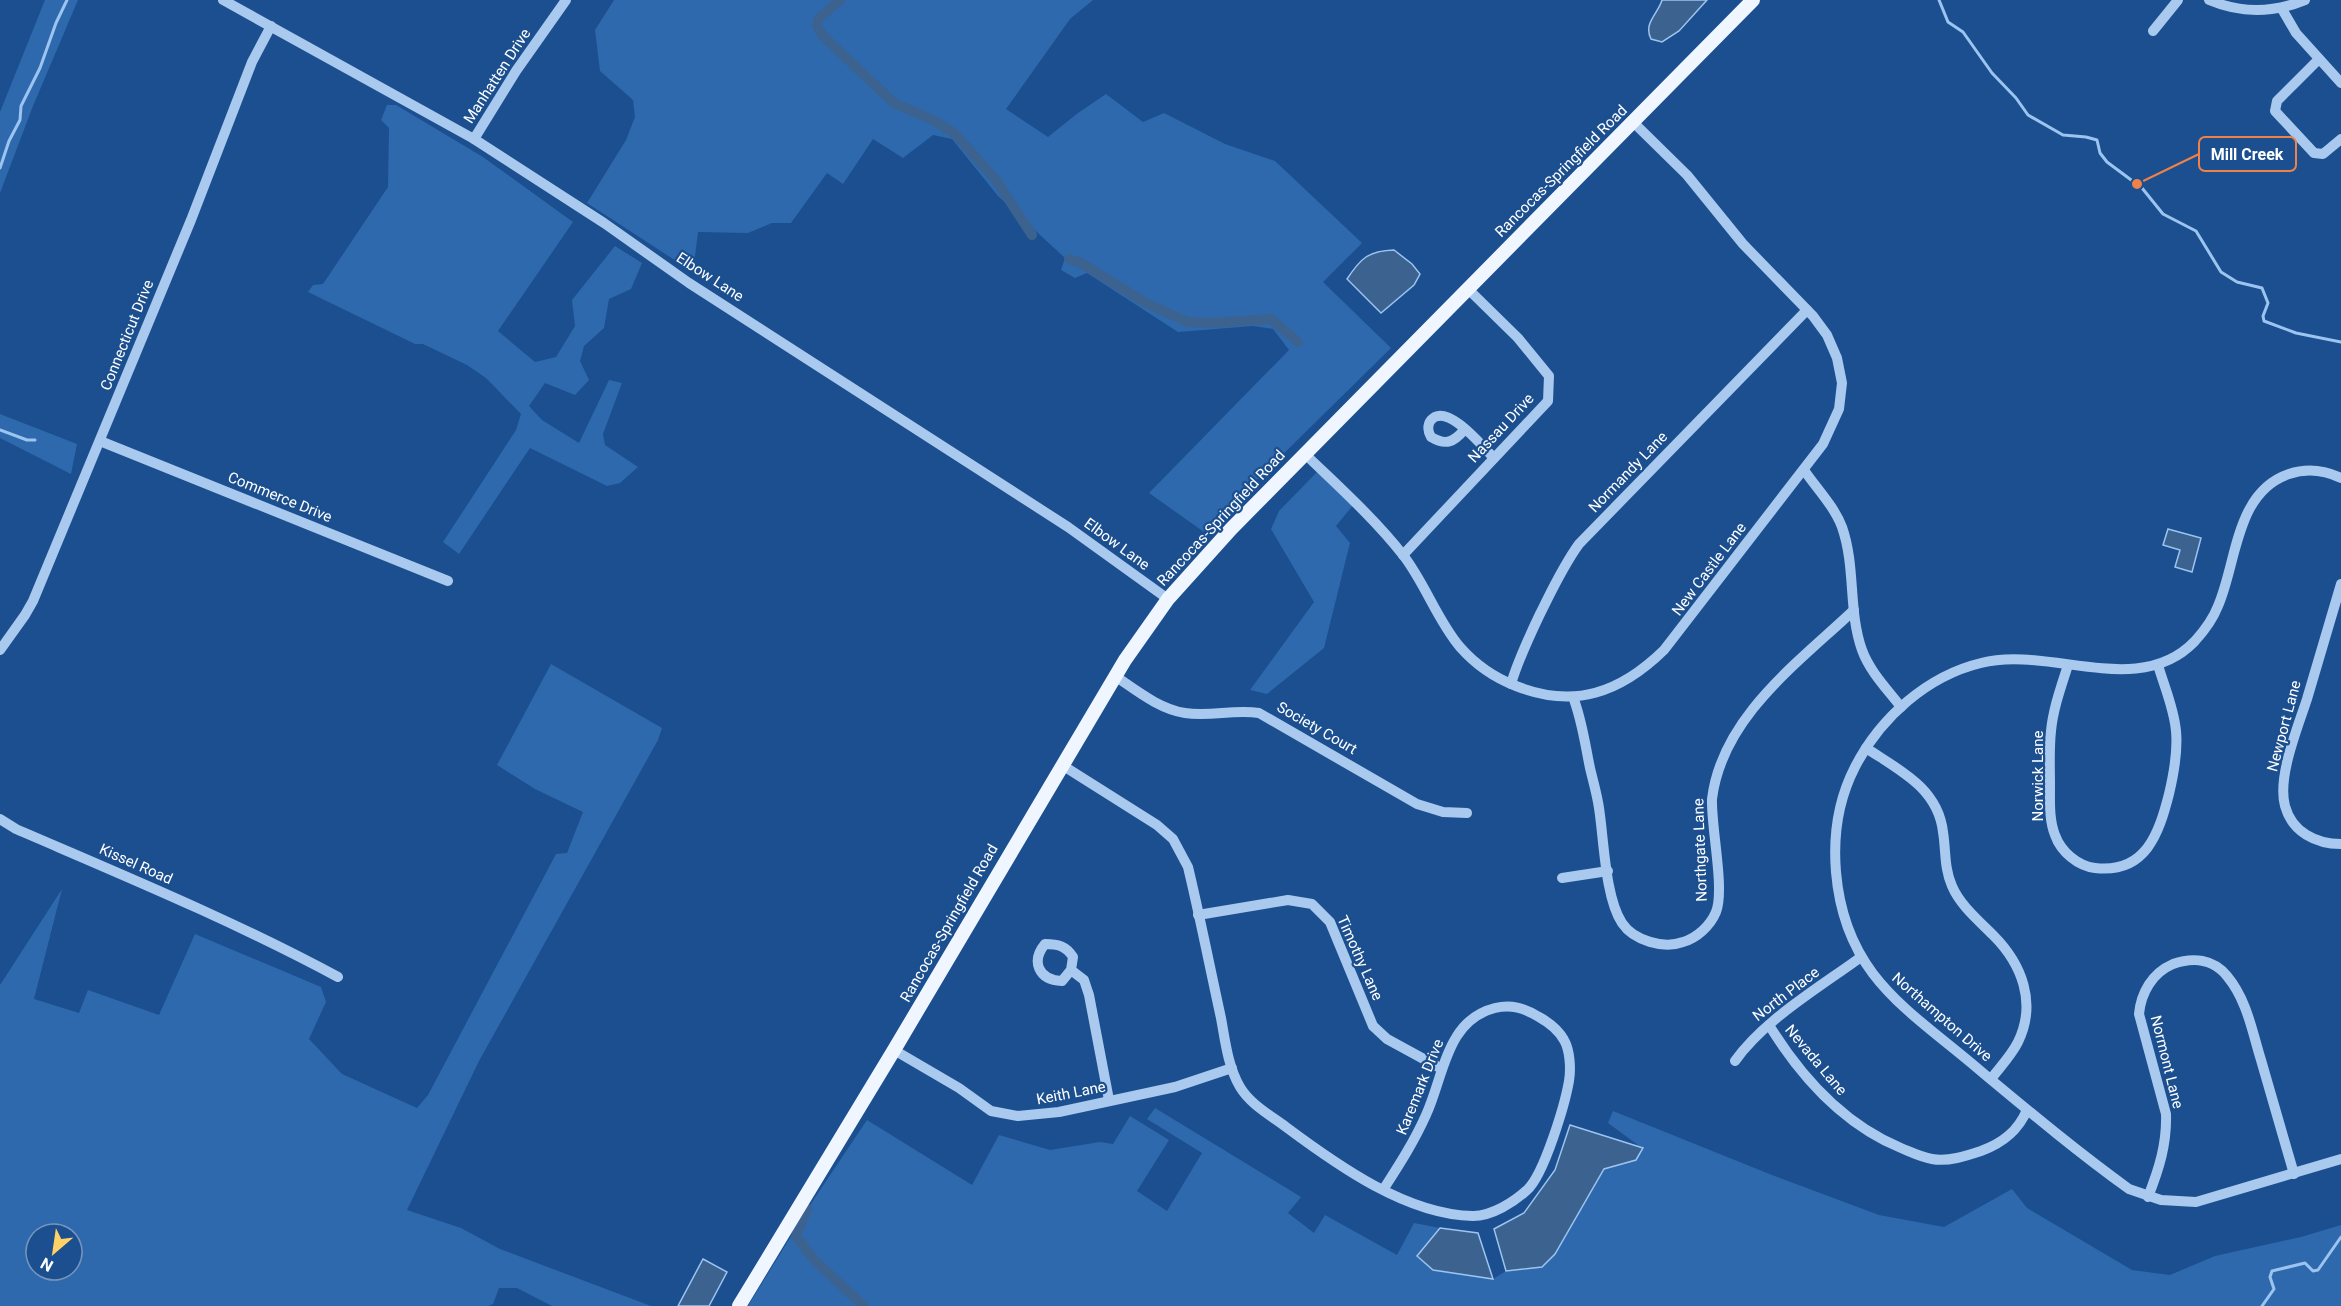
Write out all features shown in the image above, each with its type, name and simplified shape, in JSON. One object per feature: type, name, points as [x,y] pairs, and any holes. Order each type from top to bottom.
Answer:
[{"type":"main road","name":"Rancocas-Springfield Road","points":[[739,1306],[894,1050],[1115,676],[1168,598],[1231,529],[1753,0]]},
{"type":"street","name":"Elbow Lane","points":[[223,0],[474,139],[604,223],[689,283],[1068,527],[1168,598]]},
{"type":"street","name":"Manhatten Drive","points":[[474,139],[521,64],[566,0]]},
{"type":"street","points":[[2153,31],[2178,0]]},
{"type":"street","points":[[2209,0],[2237,10],[2282,9],[2305,0]]},
{"type":"street","points":[[2282,9],[2291,28],[2341,82]]},
{"type":"street","name":"Connecticut Drive","points":[[0,650],[26,615],[33,601],[195,210],[252,63],[271,26]]},
{"type":"street","points":[[2319,59],[2277,101],[2275,111],[2314,153],[2323,154],[2341,139]]},
{"type":"street","name":"New Castle Lane","points":[[1305,454],[1344,491],[1403,555],[1459,645],[1479,664],[1511,684],[1539,693],[1573,697],[1593,694],[1643,669],[1664,650],[1823,444],[1835,421],[1842,383],[1833,346],[1820,325],[1743,244],[1688,175],[1633,122]]},
{"type":"street","name":"Nassau Drive","points":[[1403,555],[1548,401],[1549,376],[1518,338],[1468,289]]},
{"type":"street","name":"Normandy Lane","points":[[1511,684],[1517,663],[1546,601],[1560,573],[1579,544],[1807,310]]},
{"type":"street","points":[[1464,429],[1494,458]]},
{"type":"street","name":"Commerce Drive","points":[[100,441],[448,581]]},
{"type":"street","points":[[1804,470],[1834,512],[1842,528],[1851,571],[1859,640],[1866,659],[1901,707]]},
{"type":"street","name":"Northampton Drive","points":[[2341,478],[2324,471],[2298,471],[2285,475],[2263,491],[2248,513],[2222,596],[2211,620],[2186,649],[2158,665],[2118,668],[2009,659],[1982,662],[1944,677],[1901,707],[1866,748],[1852,771],[1842,800],[1834,843],[1840,903],[1849,931],[1861,957],[1888,992],[2027,1110],[2129,1189],[2161,1200],[2196,1202],[2341,1159]]},
{"type":"street","name":"Newport Lane","points":[[2341,584],[2292,749],[2284,793],[2288,814],[2300,831],[2318,840],[2341,844]]},
{"type":"street","name":"Northgate Lane","points":[[1573,697],[1580,715],[1598,799],[1613,899],[1623,924],[1642,939],[1656,945],[1674,945],[1691,939],[1706,927],[1717,910],[1719,891],[1712,811],[1713,788],[1729,744],[1763,696],[1854,610]]},
{"type":"street","name":"Norwick Lane","points":[[2068,665],[2051,733],[2051,817],[2055,836],[2065,852],[2089,867],[2108,869],[2126,865],[2142,855],[2158,833],[2166,807],[2175,759],[2176,730],[2158,665]]},
{"type":"street","name":"Society Court","points":[[1115,676],[1149,699],[1177,711],[1194,714],[1237,711],[1259,713],[1417,804],[1443,812],[1467,813]]},
{"type":"street","points":[[1866,748],[1912,778],[1929,794],[1941,816],[1947,868],[1956,893],[1973,915],[2000,942],[2012,958],[2021,976],[2028,1005],[2024,1025],[2018,1043],[1991,1079]]},
{"type":"street","name":"Karemark Drive","points":[[1062,765],[1157,825],[1173,839],[1188,867],[1232,1068],[1240,1088],[1256,1104],[1296,1135],[1383,1190],[1445,1213],[1475,1216],[1496,1211],[1529,1189],[1541,1171],[1570,1079],[1565,1041],[1553,1024],[1527,1010],[1510,1006],[1493,1008],[1474,1016],[1450,1047],[1428,1111],[1410,1149],[1383,1190]]},
{"type":"street","name":"Kissel Road","points":[[0,819],[16,829],[137,880],[261,937],[338,977]]},
{"type":"street","points":[[1563,878],[1608,871]]},
{"type":"street","name":"Timothy Lane","points":[[1198,915],[1288,900],[1312,904],[1330,922],[1373,1026],[1387,1039],[1442,1069]]},
{"type":"street","name":"North Place","points":[[1735,1061],[1747,1044],[1769,1025],[1861,957]]},
{"type":"street","name":"Normont Lane","points":[[2148,1197],[2162,1158],[2166,1114],[2139,1014],[2140,1005],[2146,988],[2157,975],[2172,965],[2191,960],[2201,960],[2219,968],[2244,1001],[2294,1174]]},
{"type":"street","points":[[1071,970],[1084,980],[1089,995],[1109,1100]]},
{"type":"street","name":"Nevada Lane","points":[[1769,1025],[1782,1047],[1835,1107],[1885,1142],[1931,1159],[1970,1155],[1993,1147],[2018,1128],[2027,1110]]},
{"type":"street","name":"Keith Lane","points":[[894,1050],[959,1088],[991,1111],[1008,1115],[1039,1115],[1175,1087],[1232,1068]]},
{"type":"shaded area","points":[[45,0],[78,0],[33,106],[0,193],[0,112]]},
{"type":"shaded area","points":[[614,0],[1093,0],[1070,19],[1006,109],[1048,137],[1106,94],[1143,122],[1164,113],[1225,144],[1275,161],[1362,243],[1323,282],[1391,348],[1204,532],[1149,493],[1289,350],[1273,329],[1253,326],[1178,332],[1087,273],[1075,278],[1061,270],[1065,258],[998,196],[952,139],[933,135],[903,158],[873,139],[843,184],[827,173],[791,223],[772,223],[748,233],[698,232],[693,272],[587,203],[626,140],[635,117],[633,100],[600,71],[595,30]]},
{"type":"shaded area","points":[[1662,0],[1707,0],[1679,31],[1662,42],[1651,39],[1649,28]]},
{"type":"shaded area","points":[[387,105],[396,105],[483,157],[573,222],[498,331],[535,362],[556,357],[575,326],[572,300],[615,246],[642,263],[631,289],[609,299],[604,328],[584,346],[580,361],[589,380],[575,395],[545,383],[529,406],[542,420],[579,443],[609,380],[622,383],[603,434],[605,445],[638,467],[620,483],[607,486],[530,448],[459,554],[443,542],[516,430],[521,414],[486,378],[467,365],[423,344],[415,344],[308,292],[313,285],[323,284],[388,187],[389,128],[381,120]]},
{"type":"shaded area","points":[[1394,250],[1412,264],[1420,274],[1414,285],[1381,313],[1347,279],[1366,257],[1378,252]]},
{"type":"shaded area","points":[[0,414],[77,444],[71,474],[0,438]]},
{"type":"shaded area","points":[[1319,470],[1354,504],[1336,526],[1350,543],[1324,648],[1267,694],[1250,690],[1314,602],[1271,529],[1279,511]]},
{"type":"shaded area","points":[[2168,529],[2201,538],[2192,572],[2175,567],[2180,550],[2163,545]]},
{"type":"shaded area","points":[[551,664],[662,728],[658,740],[479,1061],[407,1210],[461,1228],[500,1249],[651,1306],[552,1306],[517,1288],[499,1288],[493,1304],[488,1306],[0,1306],[0,985],[62,889],[34,999],[79,1013],[88,990],[159,1015],[195,934],[321,987],[326,1002],[309,1039],[342,1074],[417,1108],[428,1095],[556,854],[567,853],[583,812],[535,789],[497,765]]},
{"type":"shaded area","points":[[1155,1108],[1301,1197],[1288,1213],[1314,1233],[1325,1215],[1397,1255],[1414,1223],[1440,1228],[1417,1256],[1493,1279],[1506,1271],[1542,1267],[1555,1254],[1604,1169],[1636,1160],[1642,1148],[1608,1123],[1613,1111],[1879,1215],[1944,1227],[2012,1189],[2027,1208],[2132,1270],[2170,1275],[2215,1256],[2301,1237],[2341,1225],[2341,1306],[748,1306],[814,1199],[867,1120],[972,1185],[999,1135],[1050,1150],[1100,1142],[1113,1144],[1130,1116],[1169,1140],[1137,1191],[1167,1211],[1202,1153],[1147,1119]]},
{"type":"shaded area","points":[[1570,1125],[1643,1148],[1636,1160],[1604,1169],[1555,1254],[1542,1267],[1506,1271],[1494,1229],[1524,1213],[1555,1170]]},
{"type":"shaded area","points":[[1440,1228],[1478,1233],[1493,1279],[1433,1270],[1417,1256]]},
{"type":"shaded area","points":[[703,1259],[727,1272],[709,1306],[678,1306]]},
{"type":"waterway","points":[[0,168],[9,141],[20,120],[21,106],[40,68],[67,0]]},
{"type":"waterway","points":[[840,0],[818,19],[817,26],[822,35],[894,103],[935,121],[955,134],[996,180],[1032,235]]},
{"type":"waterway","points":[[1939,0],[1948,22],[1963,32],[1992,73],[2016,98],[2028,115],[2063,135],[2097,140],[2100,153],[2107,162],[2142,188],[2163,214],[2196,231],[2221,272],[2237,282],[2262,288],[2268,303],[2263,316],[2264,321],[2296,333],[2341,342]]},
{"type":"waterway","points":[[1069,259],[1081,263],[1146,303],[1187,322],[1213,323],[1271,319],[1298,342]]},
{"type":"waterway","points":[[0,430],[27,440],[35,440]]},
{"type":"waterway","points":[[807,1209],[796,1236],[815,1261],[864,1306]]},
{"type":"waterway","points":[[2262,1306],[2274,1289],[2270,1277],[2272,1271],[2305,1263],[2313,1271],[2318,1270],[2341,1237]]},
{"type":"place","name":"Mill Creek","points":[[2137,184]]}]
